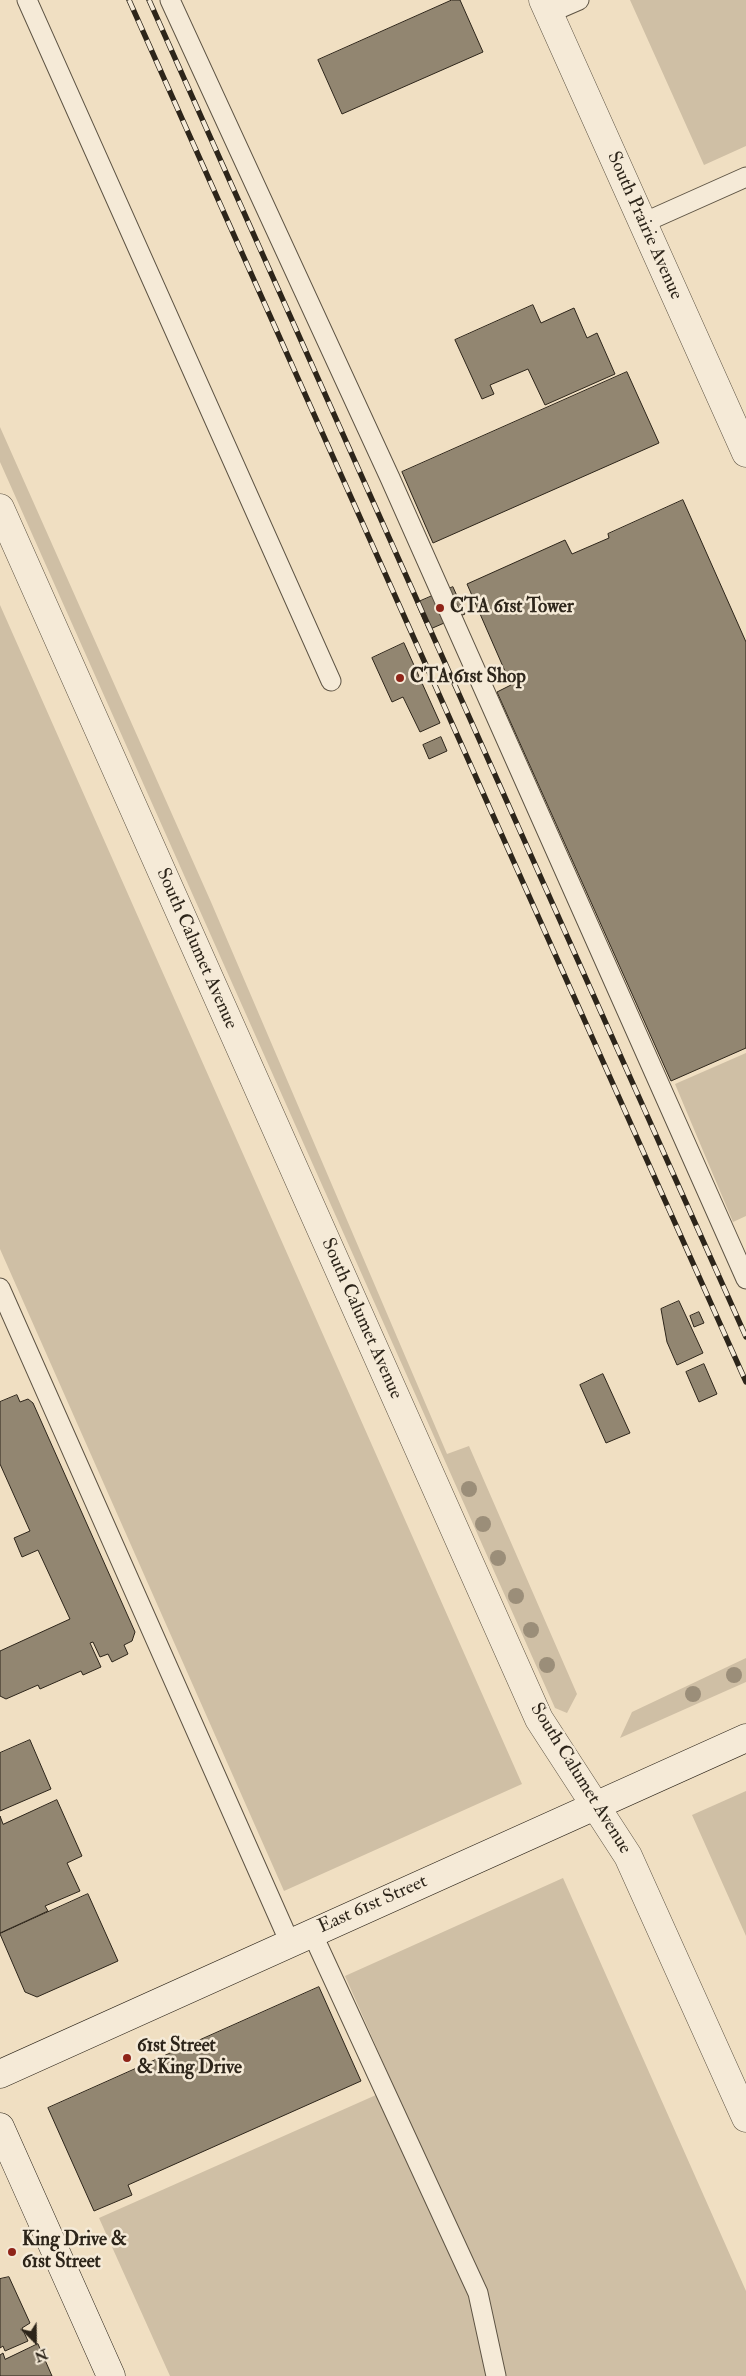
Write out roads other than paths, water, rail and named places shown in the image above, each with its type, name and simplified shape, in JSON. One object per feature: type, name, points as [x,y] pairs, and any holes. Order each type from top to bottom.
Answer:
[{"type":"street","name":"South Prairie Avenue","points":[[546,6],[746,452]]},
{"type":"street","name":"South Calumet Avenue","points":[[0,508],[539,1719],[628,1856],[746,2118]]},
{"type":"street","name":"East 61st Street","points":[[0,2074],[746,1738]]},
{"type":"street","points":[[0,2127],[111,2376]]},
{"type":"lane","points":[[27,0],[331,681]]},
{"type":"lane","points":[[170,0],[390,478],[746,1279]]},
{"type":"lane","points":[[546,6],[579,0]]},
{"type":"lane","points":[[643,223],[746,177]]},
{"type":"lane","points":[[0,1288],[301,1938],[478,2293],[496,2376]]},
{"type":"railway","points":[[129,0],[746,1382]]},
{"type":"railway","points":[[149,0],[746,1337]]},
{"type":"place","name":"CTA 61st Tower","points":[[440,608]]},
{"type":"place","name":"CTA 61st Shop","points":[[400,678]]},
{"type":"place","name":"61st Street & King Drive","points":[[127,2058]]},
{"type":"place","name":"King Drive & 61st Street","points":[[12,2252]]}]
